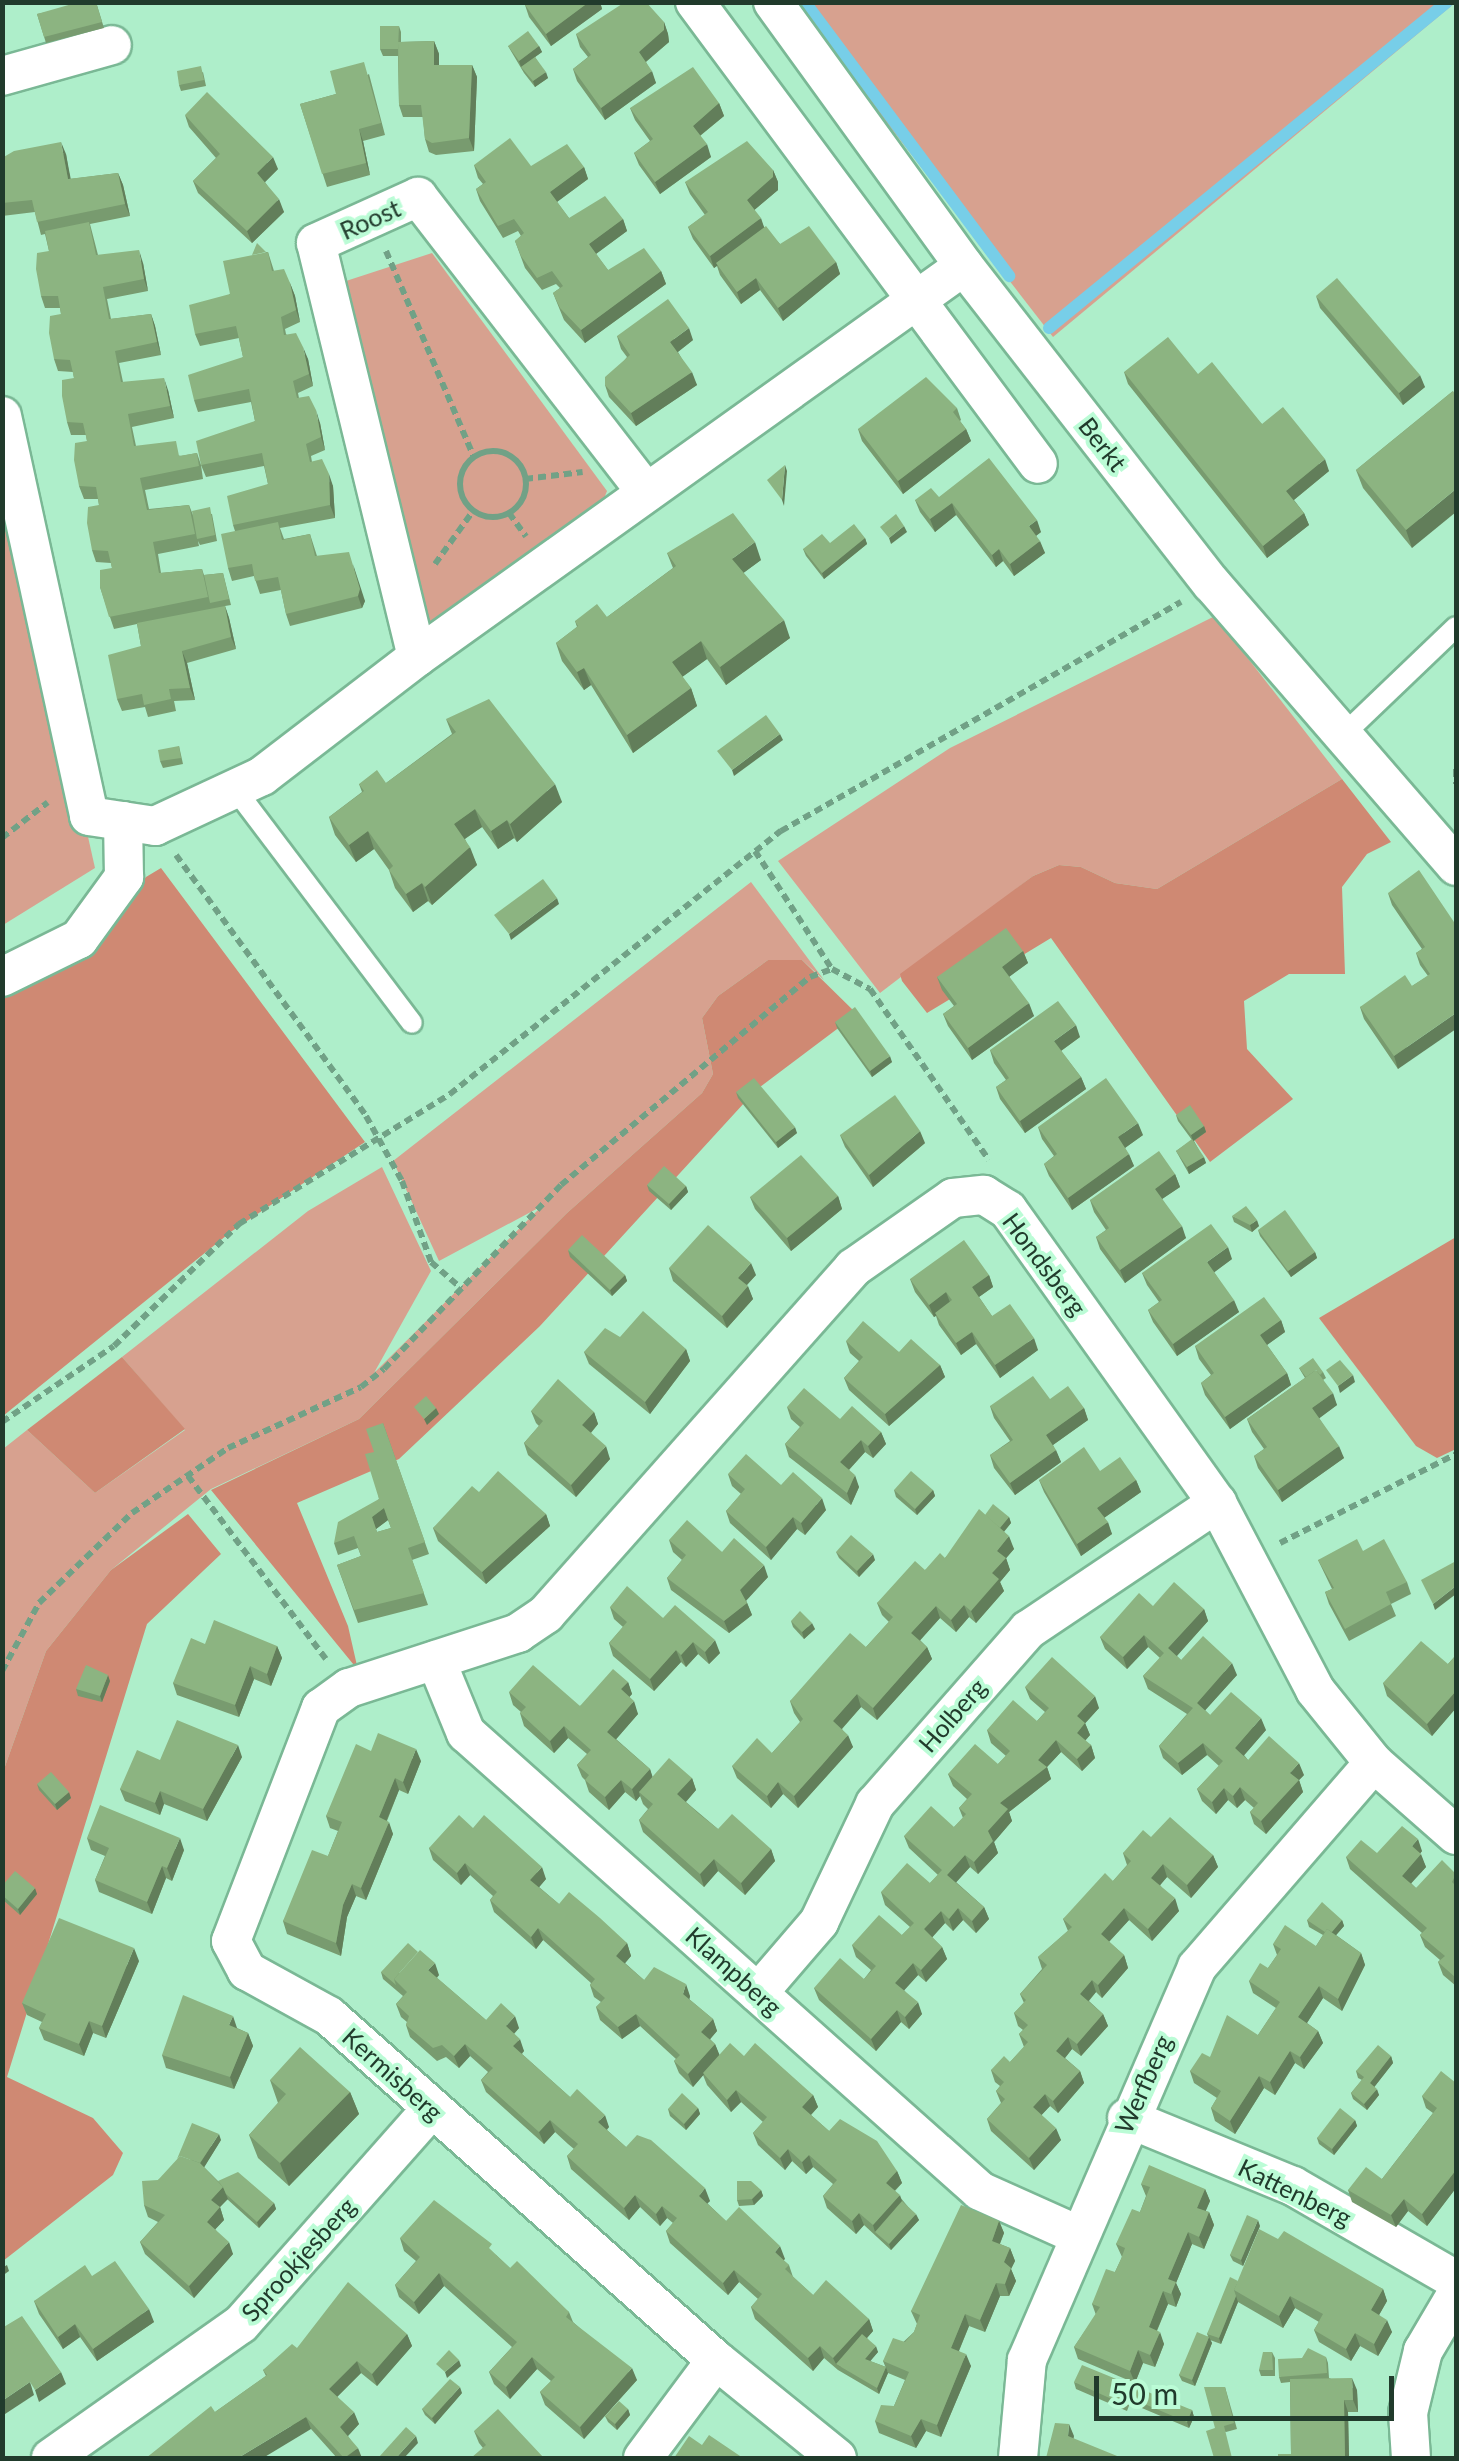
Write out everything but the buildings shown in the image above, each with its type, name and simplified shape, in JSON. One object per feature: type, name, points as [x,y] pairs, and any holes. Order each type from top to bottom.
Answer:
[{"type":"street","points":[[695,2],[1038,464]]},
{"type":"street","name":"Berkt","points":[[774,2],[964,266],[1212,584],[1456,866]]},
{"type":"street","points":[[2,76],[112,45]]},
{"type":"street","name":"Roost","points":[[417,657],[316,243],[418,197],[635,479]]},
{"type":"street","points":[[2,416],[89,816],[139,823],[262,776],[417,657],[635,479],[964,266]]},
{"type":"street","points":[[2,977],[79,939],[124,877],[139,823]]},
{"type":"street","name":"Hondsberg","points":[[436,1660],[518,1632],[546,1614],[853,1268],[953,1198],[984,1195],[1008,1210],[1217,1503],[1314,1690],[1374,1763],[1456,1835]]},
{"type":"street","name":"Holberg","points":[[758,1993],[819,1922],[875,1804],[1028,1630],[1217,1503]]},
{"type":"street","name":"Kermisberg","points":[[436,1660],[349,1688],[322,1708],[231,1941],[247,1970],[329,2016],[716,2360],[837,2458]]},
{"type":"street","name":"Klampberg","points":[[436,1660],[466,1733],[980,2191],[1078,2236]]},
{"type":"street","name":"Werfberg","points":[[1018,2458],[1027,2360],[1127,2118],[1197,1967],[1374,1763]]},
{"type":"street","name":"Sprookjesberg","points":[[50,2458],[241,2324],[431,2110]]},
{"type":"street","name":"Kattenberg","points":[[1127,2118],[1293,2186],[1456,2280]]},
{"type":"street","points":[[1411,2458],[1408,2413],[1424,2351],[1456,2295]]},
{"type":"street","points":[[643,2458],[716,2360]]},
{"type":"lane","points":[[1343,735],[1456,627]]},
{"type":"lane","points":[[235,789],[412,1023]]},
{"type":"path","points":[[372,218],[474,457]]},
{"type":"path","points":[[474,457],[505,454],[525,478],[635,479]]},
{"type":"path","points":[[474,457],[460,483],[473,511],[494,517],[514,509],[525,478]]},
{"type":"path","points":[[405,606],[473,511]]},
{"type":"path","points":[[2,1422],[114,1346],[239,1224],[450,1094],[755,851],[1212,584]]},
{"type":"path","points":[[1456,772],[1456,784]]},
{"type":"path","points":[[2,838],[51,799],[84,792]]},
{"type":"path","points":[[139,823],[380,1140],[431,1262],[462,1288]]},
{"type":"path","points":[[755,851],[832,969],[870,989],[992,1164],[984,1195]]},
{"type":"path","points":[[2,1671],[40,1603],[71,1568],[132,1513],[228,1448],[361,1387],[560,1184],[728,1040],[810,976],[832,969]]},
{"type":"path","points":[[1248,1560],[1456,1454]]},
{"type":"path","points":[[188,1476],[349,1688]]},
{"type":"shaded area","points":[[1456,2],[1053,337],[794,3]]},
{"type":"shaded area","points":[[432,253],[607,491],[599,511],[448,622],[428,622],[416,609],[346,281]]},
{"type":"shaded area","points":[[2,452],[95,868],[3,925],[2,925]]},
{"type":"shaded area","points":[[1215,616],[1342,779],[1157,889],[1115,883],[1081,867],[1059,865],[1033,876],[880,993],[778,861],[950,748]]},
{"type":"shaded area","points":[[1342,779],[1391,842],[1367,854],[1342,887],[1345,974],[1289,974],[1244,1001],[1247,1049],[1293,1099],[1210,1162],[1051,938],[927,1013],[902,981],[900,974],[1033,876],[1059,865],[1081,867],[1115,883],[1157,889]]},
{"type":"shaded area","points":[[161,868],[365,1142],[232,1231],[3,1416],[3,987],[63,960],[115,924],[146,877]]},
{"type":"shaded area","points":[[751,882],[824,980],[802,960],[768,960],[718,996],[702,1018],[713,1074],[702,1093],[567,1213],[359,1419],[211,1489],[111,1570],[46,1651],[3,1772],[3,1449],[27,1430],[95,1493],[185,1430],[122,1357],[308,1211],[382,1167],[431,1271],[374,1373],[542,1206],[439,1261],[393,1161]]},
{"type":"shaded area","points":[[768,960],[802,960],[857,1014],[756,1090],[540,1326],[399,1459],[297,1503],[348,1626],[358,1670],[211,1490],[359,1419],[567,1213],[702,1093],[713,1074],[702,1018],[718,996]]},
{"type":"shaded area","points":[[1456,1237],[1456,1449],[1437,1458],[1416,1446],[1319,1318]]},
{"type":"shaded area","points":[[122,1357],[185,1429],[95,1493],[27,1430]]},
{"type":"shaded area","points":[[188,1514],[221,1554],[147,1624],[7,2077],[93,2118],[123,2153],[113,2175],[3,2261],[3,1772],[46,1651],[111,1570]]},
{"type":"waterway","points":[[805,2],[1009,276]]},
{"type":"waterway","points":[[1049,328],[1447,2]]}]
